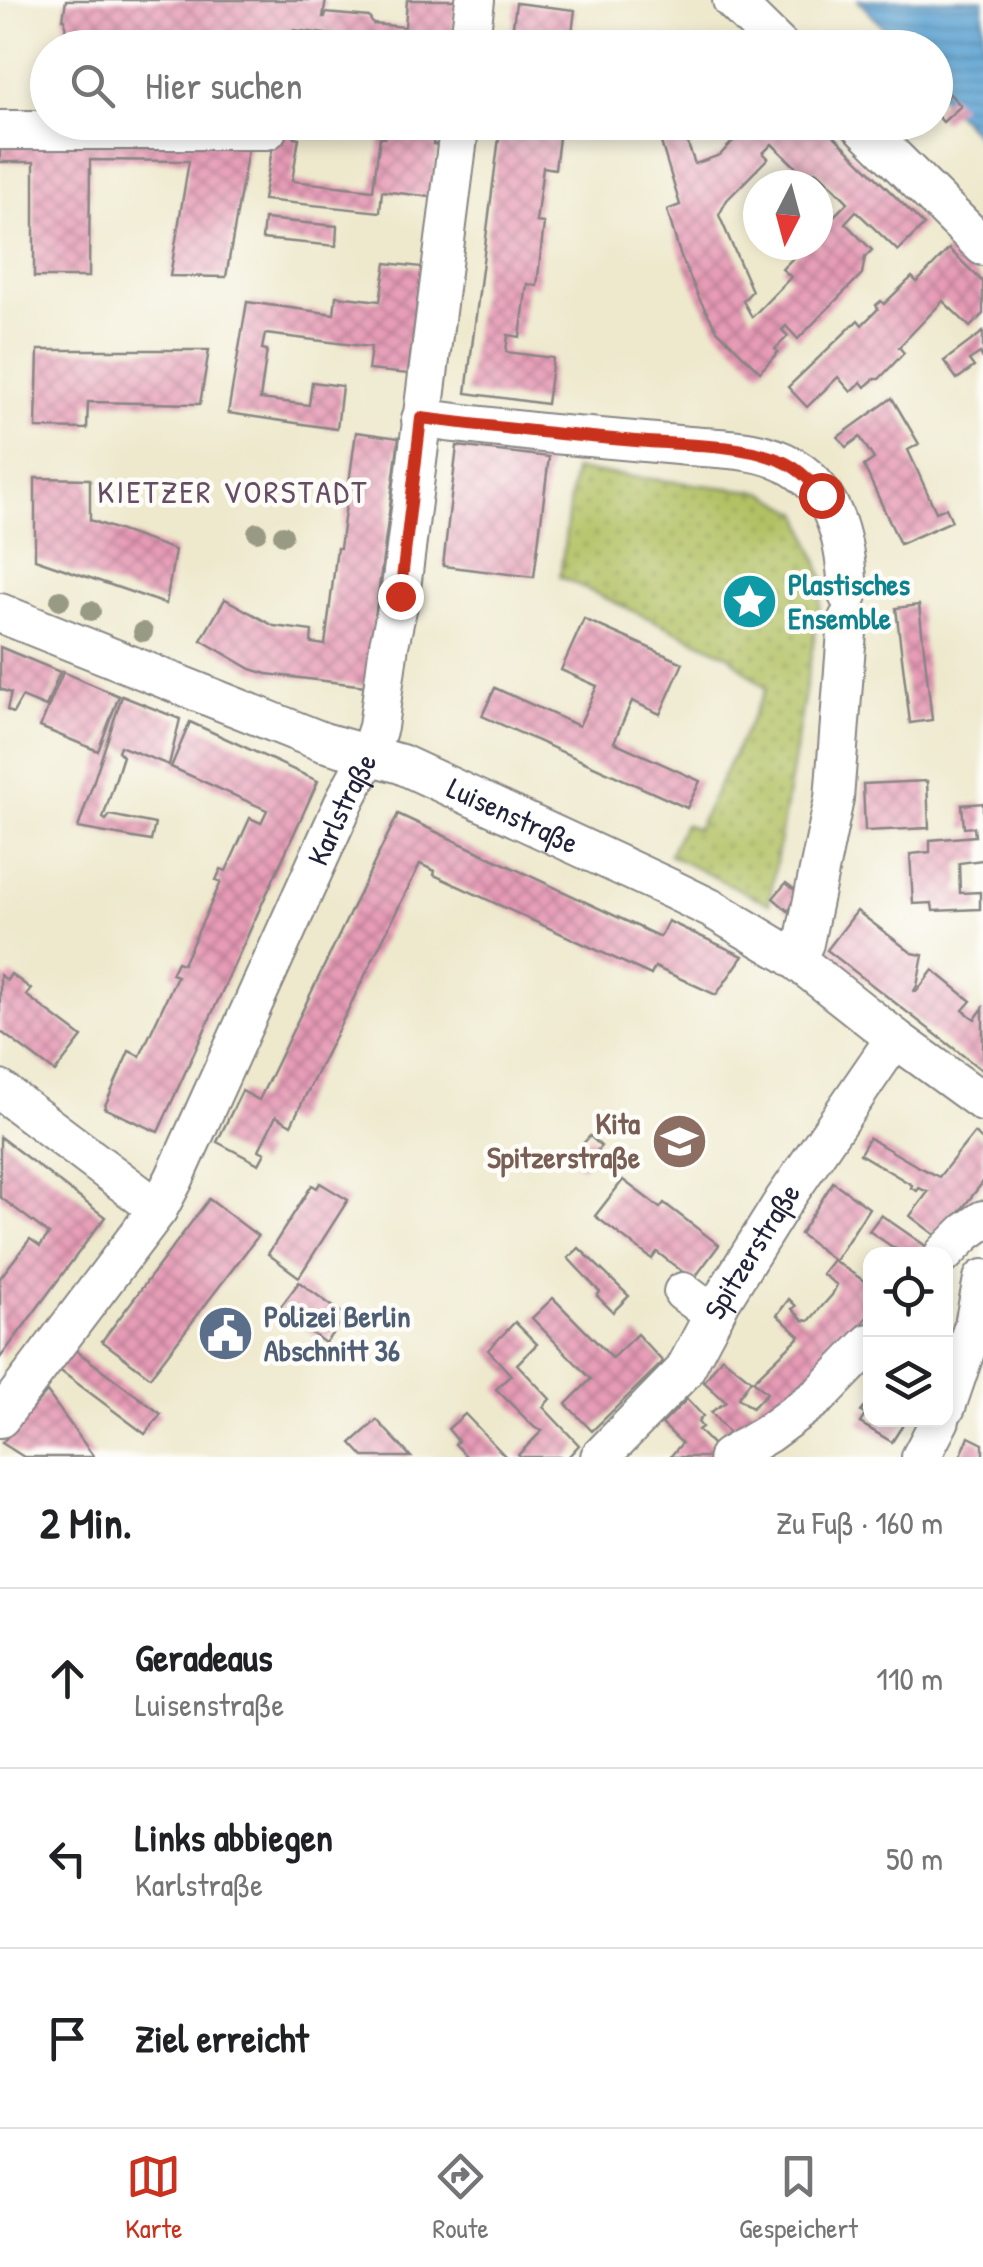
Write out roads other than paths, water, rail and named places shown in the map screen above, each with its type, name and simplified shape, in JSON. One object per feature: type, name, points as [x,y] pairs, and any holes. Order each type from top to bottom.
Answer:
[{"type":"street","points":[[471,30],[475,0]]},
{"type":"street","points":[[732,0],[763,30]]},
{"type":"street","points":[[0,130],[30,130]]},
{"type":"street","name":"Karlstraße","points":[[0,1418],[158,1208],[369,755],[378,727],[400,596],[458,140]]},
{"type":"street","points":[[876,140],[983,246]]},
{"type":"street","points":[[421,418],[566,436],[744,450],[796,468],[834,513],[846,557],[848,607],[834,798],[804,943],[796,959]]},
{"type":"street","name":"Luisenstraße","points":[[0,612],[323,742],[400,764],[665,886],[796,959],[983,1102]]},
{"type":"street","name":"Spitzerstraße","points":[[600,1457],[684,1371],[784,1200],[895,1038]]},
{"type":"street","points":[[0,1090],[158,1208]]},
{"type":"street","points":[[951,1247],[983,1220]]},
{"type":"street","points":[[953,1386],[974,1325],[983,1278]]},
{"type":"street","points":[[683,1292],[714,1315]]},
{"type":"street","points":[[728,1457],[820,1395],[863,1350]]},
{"type":"street","points":[[921,1457],[936,1427]]},
{"type":"water","points":[[858,0],[983,0],[983,142],[953,109],[953,30],[886,30]]},
{"type":"place","name":"Plastisches Ensemble","points":[[749,602]]},
{"type":"place","name":"Kita Spitzerstraße","points":[[679,1141]]},
{"type":"place","name":"Polizei Berlin Abschnitt 36","points":[[225,1334]]},
{"type":"district","name":"KIETZER VORSTADT","points":[[233,492]]}]
